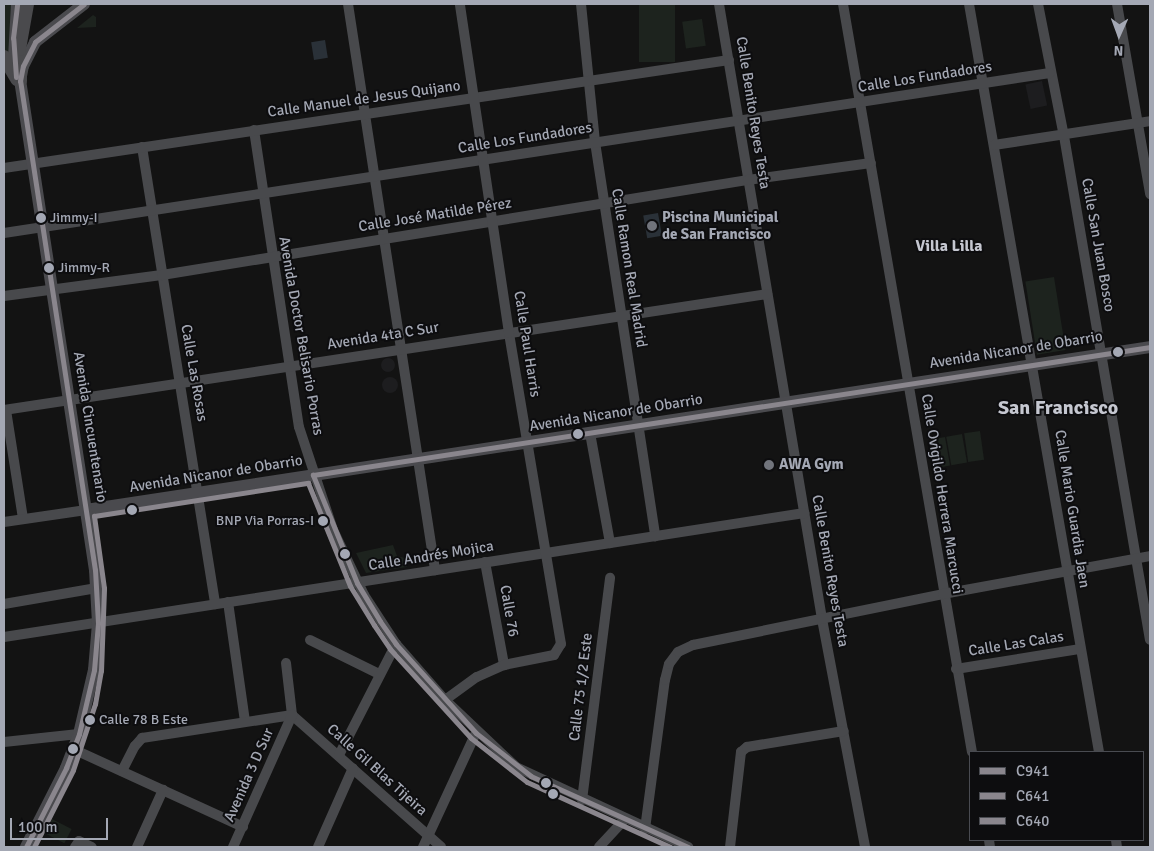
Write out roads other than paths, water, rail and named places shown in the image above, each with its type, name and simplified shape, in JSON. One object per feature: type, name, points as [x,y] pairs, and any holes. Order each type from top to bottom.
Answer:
[{"type":"highway","points":[[19,83],[19,49],[27,4]]},
{"type":"highway","points":[[4,57],[19,83]]},
{"type":"main road","name":"Avenida Cincuentenario","points":[[17,4],[13,38],[86,510],[97,588],[98,623],[94,670],[78,734],[73,749],[26,847]]},
{"type":"main road","name":"Avenida Cincuentenario","points":[[19,83],[23,66],[35,42],[44,32],[84,4]]},
{"type":"main road","name":"Avenida Nicanor de Obarrio","points":[[86,510],[1150,347]]},
{"type":"street","points":[[348,4],[363,114],[434,570]]},
{"type":"street","name":"Calle Paul Harris","points":[[445,700],[477,677],[504,665],[532,661],[559,651],[561,644],[509,333],[494,221],[460,4]]},
{"type":"street","name":"Calle Ramon Real Madrid","points":[[581,4],[595,142],[655,536]]},
{"type":"street","name":"Calle Benito Reyes Testa","points":[[719,4],[822,619],[865,847]]},
{"type":"street","name":"Calle Ovigildo Herrera Marcucci","points":[[842,4],[909,384],[956,669],[972,751]]},
{"type":"street","name":"Calle Mario Guardia Jaen","points":[[969,4],[981,84],[994,145],[1033,364],[1099,751]]},
{"type":"street","name":"Calle San Juan Bosco","points":[[1038,4],[1050,73],[1064,136],[1150,640]]},
{"type":"street","points":[[1117,4],[1150,194]]},
{"type":"street","name":"Calle Manuel de Jesus Quijano","points":[[4,168],[475,98],[588,78],[729,60]]},
{"type":"street","name":"Calle Los Fundadores","points":[[4,233],[1050,73]]},
{"type":"street","points":[[994,145],[1064,136],[1150,121]]},
{"type":"street","name":"Avenida Doctor Belisario Porras","points":[[254,130],[288,366],[313,475],[332,530],[357,583],[396,644],[476,732],[516,767],[645,830],[688,847]]},
{"type":"street","name":"Calle Las Rosas","points":[[142,147],[216,604]]},
{"type":"street","name":"Calle José Matilde Pérez","points":[[4,296],[162,274],[383,237],[748,180],[871,163]]},
{"type":"street","name":"Avenida 4ta C Sur","points":[[5,410],[400,348],[767,294]]},
{"type":"street","points":[[5,410],[22,519]]},
{"type":"street","points":[[590,433],[610,543]]},
{"type":"street","points":[[4,522],[86,510]]},
{"type":"street","name":"Calle Andrés Mojica","points":[[4,636],[804,513]]},
{"type":"street","points":[[645,830],[665,680],[669,664],[678,652],[694,645],[943,594],[1150,556]]},
{"type":"street","name":"Calle 76","points":[[485,562],[504,665]]},
{"type":"street","name":"Calle 75 1/2 Este","points":[[582,800],[610,578]]},
{"type":"street","points":[[4,604],[97,588]]},
{"type":"street","points":[[228,602],[245,722]]},
{"type":"street","points":[[310,640],[379,674]]},
{"type":"street","points":[[339,755],[396,644]]},
{"type":"street","name":"Calle Las Calas","points":[[956,669],[1080,649]]},
{"type":"street","points":[[122,771],[138,741],[142,738],[292,715],[286,663]]},
{"type":"street","name":"Calle Gil Blas Tijeira","points":[[292,715],[441,847]]},
{"type":"street","name":"Avenida 3 D Sur","points":[[233,847],[292,715]]},
{"type":"street","points":[[730,847],[741,752],[747,747],[844,731]]},
{"type":"street","points":[[423,847],[476,732]]},
{"type":"street","points":[[4,742],[78,734]]},
{"type":"street","points":[[73,749],[242,826]]},
{"type":"street","points":[[318,847],[353,768]]},
{"type":"street","points":[[137,847],[163,790]]},
{"type":"street","points":[[599,847],[624,820]]},
{"type":"street","points":[[77,844],[92,847]]},
{"type":"place","name":"Jimmy-I","points":[[41,218]]},
{"type":"place","name":"Piscina Municipal de San Francisco","points":[[652,226]]},
{"type":"place","name":"Jimmy-R","points":[[49,268]]},
{"type":"place","name":"AWA Gym","points":[[769,465]]},
{"type":"place","name":"BNP Via Porras-I","points":[[323,521]]},
{"type":"place","name":"Calle 78 B Este","points":[[90,720]]},
{"type":"district","name":"Villa Lilla","points":[[949,246]]},
{"type":"district","name":"San Francisco","points":[[1058,407]]}]
